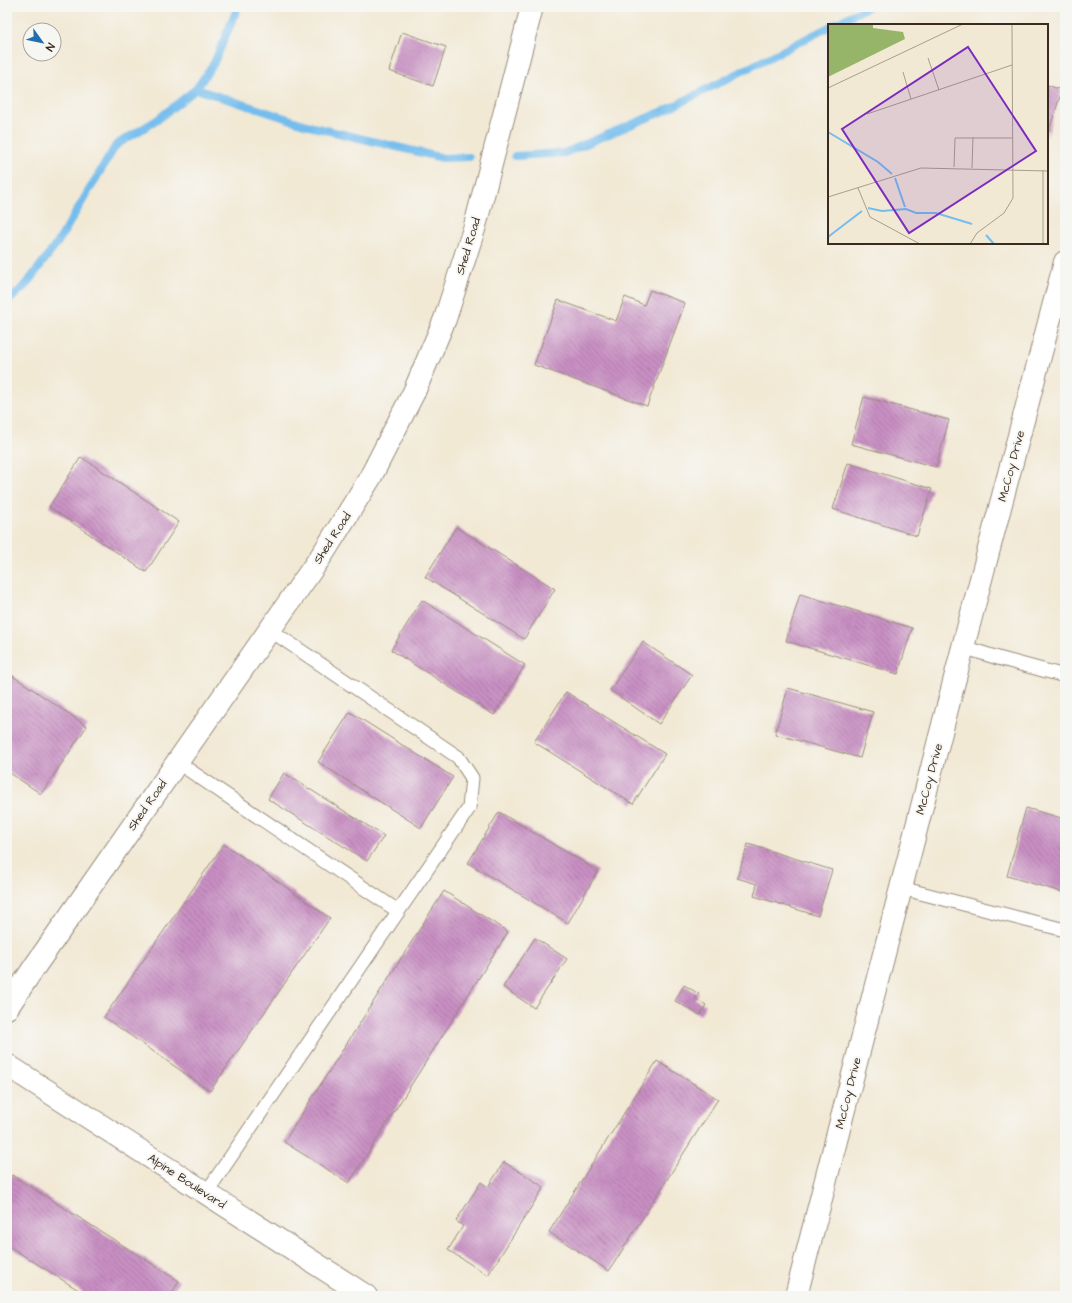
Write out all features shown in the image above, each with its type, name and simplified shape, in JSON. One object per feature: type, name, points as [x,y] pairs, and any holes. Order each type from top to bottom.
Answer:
[{"type":"street","name":"Shed Road","points":[[7,1008],[324,552],[370,478],[414,392],[445,319],[475,226],[532,7]]},
{"type":"street","name":"McCoy Drive","points":[[796,1296],[963,647],[1065,262]]},
{"type":"street","name":"Alpine Boulevard","points":[[7,1065],[366,1296]]},
{"type":"lane","points":[[206,1193],[469,808],[472,778],[458,757],[270,630]]},
{"type":"lane","points":[[963,647],[1065,676]]},
{"type":"lane","points":[[177,762],[398,911]]},
{"type":"lane","points":[[901,888],[1065,930]]},
{"type":"building","points":[[402,32],[446,47],[433,86],[389,71]]},
{"type":"building","points":[[1048,85],[1062,90],[1048,134]]},
{"type":"building","points":[[650,290],[685,303],[647,406],[534,365],[558,300],[616,321],[625,297],[644,305]]},
{"type":"building","points":[[864,397],[949,420],[936,467],[851,444]]},
{"type":"building","points":[[81,457],[179,522],[146,572],[49,507]]},
{"type":"building","points":[[848,463],[932,489],[917,536],[833,509]]},
{"type":"building","points":[[456,527],[555,589],[524,639],[425,577]]},
{"type":"building","points":[[800,594],[912,628],[898,674],[786,641]]},
{"type":"building","points":[[422,600],[525,665],[494,715],[391,650]]},
{"type":"building","points":[[643,642],[692,675],[659,724],[610,690]]},
{"type":"building","points":[[7,672],[87,726],[41,794],[7,771]]},
{"type":"building","points":[[788,688],[873,712],[860,758],[775,734]]},
{"type":"building","points":[[566,692],[665,754],[633,804],[534,742]]},
{"type":"building","points":[[350,712],[453,777],[421,828],[318,762]]},
{"type":"building","points":[[284,773],[384,836],[367,861],[268,799]]},
{"type":"building","points":[[1026,808],[1065,819],[1065,893],[1007,876]]},
{"type":"building","points":[[499,812],[598,871],[568,923],[468,863]]},
{"type":"building","points":[[224,844],[330,918],[210,1091],[104,1017]]},
{"type":"building","points":[[748,844],[832,870],[818,916],[754,896],[757,884],[737,878]]},
{"type":"building","points":[[444,891],[508,932],[349,1183],[284,1142]]},
{"type":"building","points":[[535,938],[567,959],[534,1008],[503,987]]},
{"type":"building","points":[[684,985],[699,994],[695,999],[706,1005],[700,1015],[675,1001]]},
{"type":"building","points":[[657,1061],[718,1099],[609,1271],[549,1232]]},
{"type":"building","points":[[504,1162],[544,1187],[488,1275],[448,1250],[463,1226],[456,1221],[481,1182],[488,1187]]},
{"type":"building","points":[[12,1175],[179,1281],[170,1296],[88,1296],[7,1245],[7,1182]]},
{"type":"waterway","points":[[7,302],[25,286],[58,242],[116,145],[157,120],[196,89],[214,63],[238,7]]},
{"type":"waterway","points":[[835,24],[868,7]]},
{"type":"waterway","points":[[515,156],[564,153],[666,110],[828,28]]},
{"type":"waterway","points":[[196,89],[313,127],[443,158],[469,157]]}]
